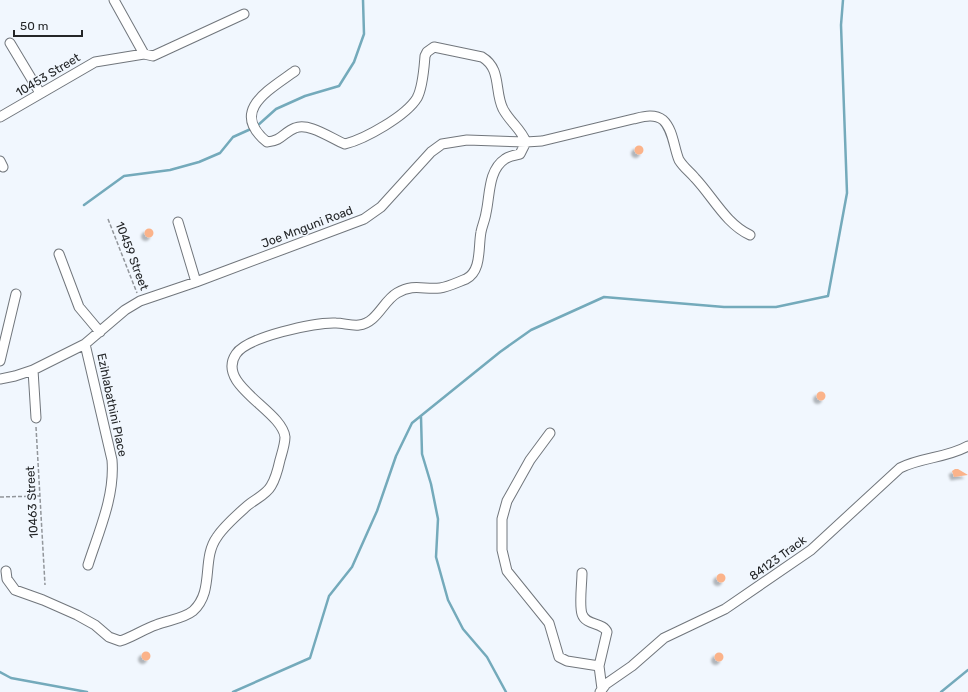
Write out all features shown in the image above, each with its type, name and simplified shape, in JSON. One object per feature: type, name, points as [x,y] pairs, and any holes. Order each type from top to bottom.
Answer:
[{"type":"street","points":[[114,0],[144,54]]},
{"type":"street","name":"10453 Street","points":[[0,117],[94,62],[144,54],[153,56],[244,14]]},
{"type":"street","points":[[10,43],[40,93]]},
{"type":"street","points":[[6,571],[7,579],[15,590],[77,615],[95,625],[109,637],[120,641],[194,610],[204,594],[210,556],[215,539],[248,506],[267,492],[276,478],[284,447],[285,437],[278,422],[249,394],[232,372],[232,362],[236,354],[247,344],[306,326],[334,323],[360,325],[378,314],[386,302],[406,289],[418,286],[443,288],[470,276],[476,270],[481,232],[495,170],[506,158],[520,154],[526,142],[522,132],[502,107],[498,92],[496,74],[487,60],[482,57],[434,47],[427,52],[425,56],[420,90],[414,101],[390,122],[359,140],[345,144],[319,131],[305,127],[295,128],[275,142],[268,142],[258,135],[252,123],[251,112],[264,94],[296,71]]},
{"type":"street","name":"Joe Mnguni Road","points":[[0,379],[33,370],[85,344],[125,310],[140,301],[196,282],[364,219],[381,207],[431,152],[442,144],[467,140],[526,142],[564,137],[648,116],[657,117],[668,126],[675,150],[685,169],[694,177],[732,222],[741,231],[750,235]]},
{"type":"street","points":[[178,222],[196,282]]},
{"type":"street","points":[[59,254],[79,307],[100,332]]},
{"type":"street","points":[[0,361],[16,294]]},
{"type":"street","name":"Ezihlabathini Place","points":[[85,344],[113,470],[110,494],[88,565]]},
{"type":"street","points":[[33,370],[36,418]]},
{"type":"street","points":[[550,433],[530,460],[507,501],[502,519],[504,563],[507,571],[516,583],[549,623],[559,657],[567,661],[598,666]]},
{"type":"street","name":"84123 Track","points":[[601,691],[664,638],[726,609],[811,550],[900,468],[915,461],[952,453],[968,446]]},
{"type":"street","points":[[582,573],[582,614],[588,621],[604,627],[607,632],[598,666],[601,691]]},
{"type":"path","name":"10459 Street","points":[[108,218],[140,301]]},
{"type":"path","name":"10463 Street","points":[[36,418],[45,585]]},
{"type":"path","points":[[0,497],[41,496]]},
{"type":"building","points":[[639,145],[644,150],[639,155],[634,150]]},
{"type":"building","points":[[149,228],[154,233],[149,238],[144,233]]},
{"type":"building","points":[[821,391],[826,396],[821,401],[816,396]]},
{"type":"building","points":[[958,469],[968,475],[954,477],[952,471]]},
{"type":"building","points":[[721,573],[726,578],[721,583],[716,578]]},
{"type":"building","points":[[146,651],[151,656],[146,661],[141,656]]},
{"type":"building","points":[[719,652],[724,657],[719,662],[714,657]]},
{"type":"waterway","points":[[257,126],[276,109],[305,96],[339,86],[354,62],[364,34],[363,0]]},
{"type":"waterway","points":[[233,692],[310,658],[329,596],[352,567],[377,511],[396,456],[412,423],[500,352],[531,330],[604,297],[724,307],[776,307],[828,296],[847,193],[841,25],[843,0]]},
{"type":"waterway","points":[[84,205],[124,176],[170,170],[199,162],[220,153],[233,137],[253,128]]},
{"type":"waterway","points":[[421,417],[422,454],[431,484],[438,519],[436,557],[448,600],[463,629],[487,657],[506,692]]},
{"type":"waterway","points":[[941,692],[968,670]]},
{"type":"waterway","points":[[0,672],[11,678],[87,692]]}]
